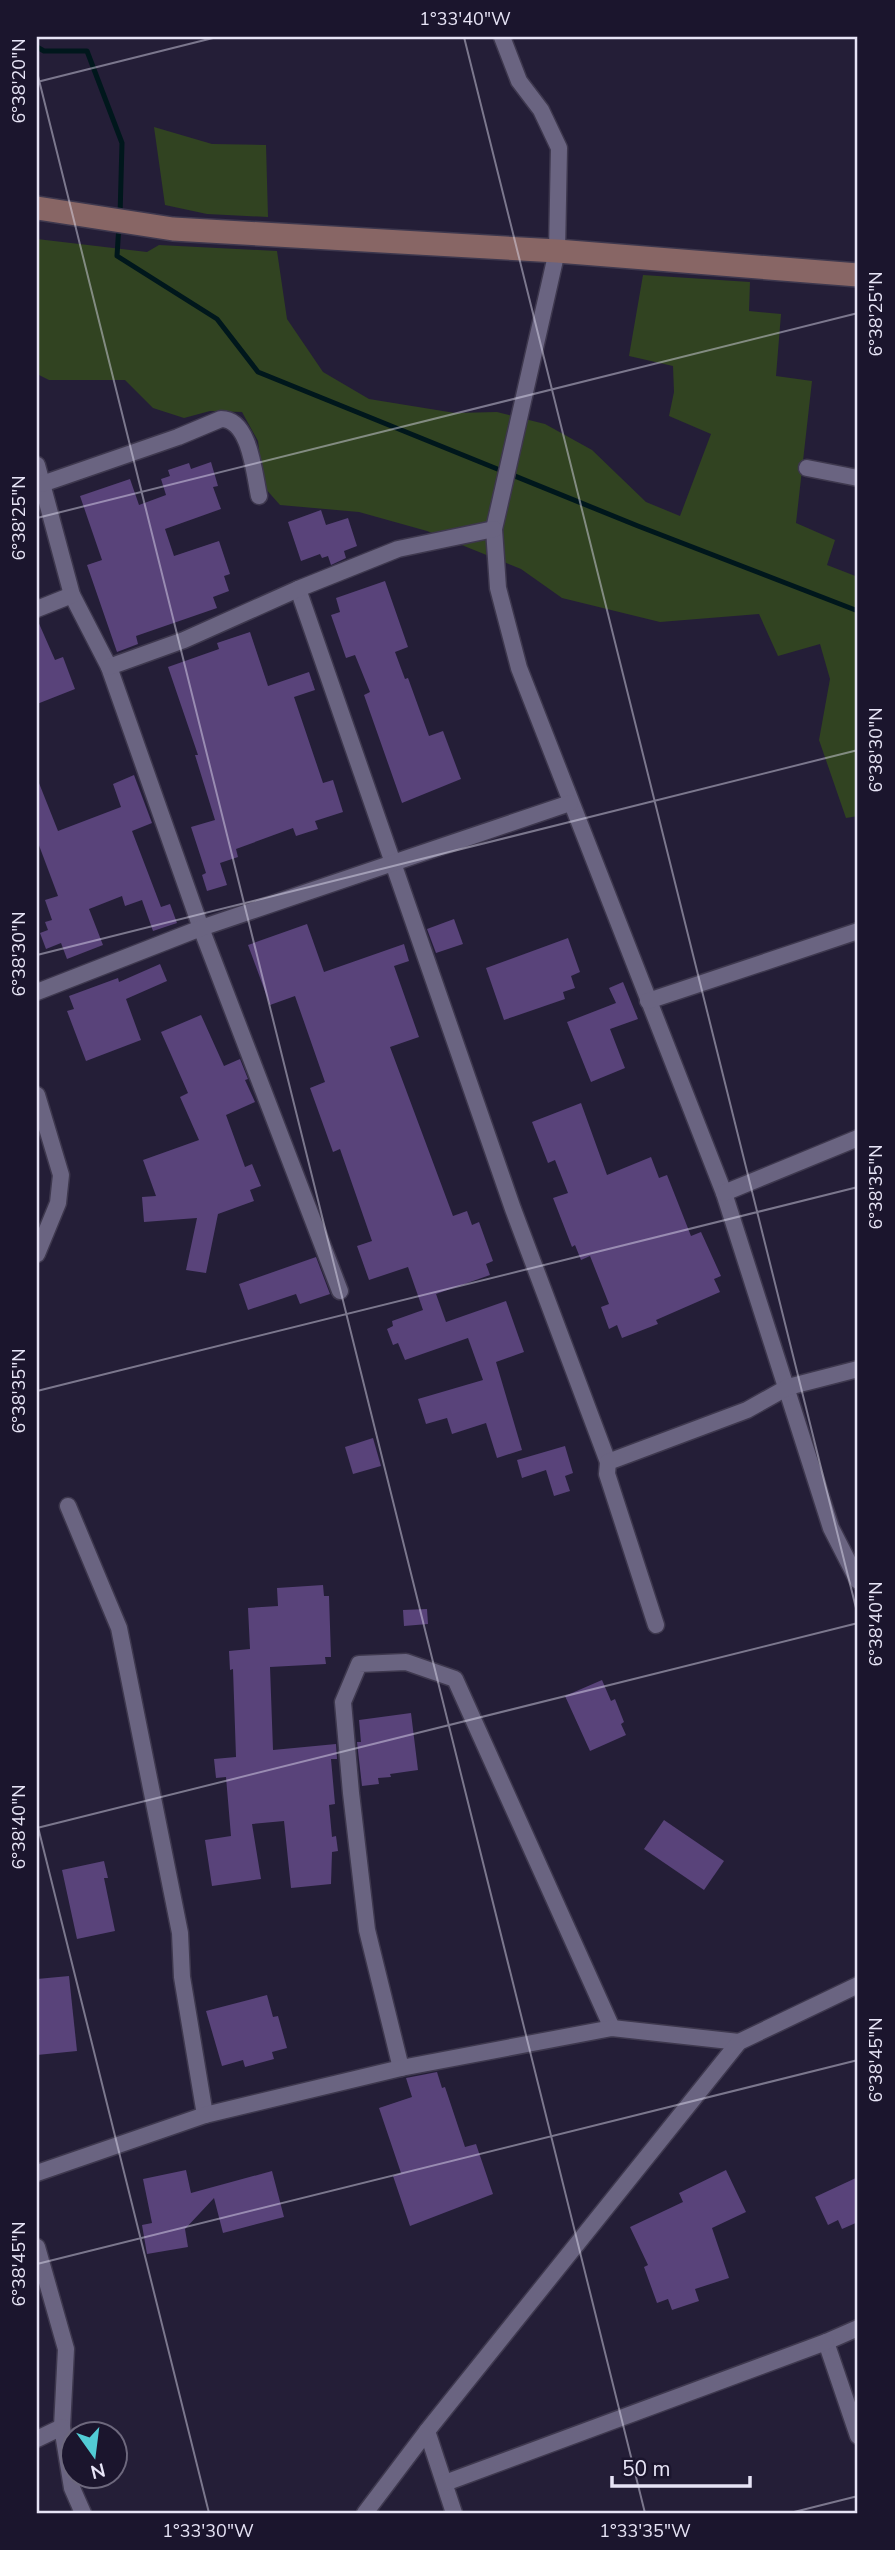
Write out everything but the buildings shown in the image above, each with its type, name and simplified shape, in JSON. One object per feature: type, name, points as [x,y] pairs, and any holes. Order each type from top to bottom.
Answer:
[{"type":"street","points":[[502,37],[519,81],[541,110],[559,148],[557,251],[494,529],[498,588],[519,668],[724,1193],[831,1528],[858,1581]]},
{"type":"street","points":[[37,208],[173,229],[557,251],[858,275]]},
{"type":"street","points":[[42,484],[178,437],[220,419],[228,419],[240,428],[245,439],[260,496]]},
{"type":"street","points":[[37,465],[72,595],[109,667],[201,928],[341,1291]]},
{"type":"street","points":[[807,468],[858,478]]},
{"type":"street","points":[[109,667],[184,640],[298,589],[398,549],[494,529]]},
{"type":"street","points":[[298,589],[513,1209],[608,1462],[607,1474],[656,1625]]},
{"type":"street","points":[[37,609],[72,595]]},
{"type":"street","points":[[37,992],[201,928],[570,803]]},
{"type":"street","points":[[648,1001],[858,931]]},
{"type":"street","points":[[37,1095],[61,1175],[58,1203],[37,1254]]},
{"type":"street","points":[[724,1193],[858,1138]]},
{"type":"street","points":[[608,1462],[747,1410],[788,1387],[858,1369]]},
{"type":"street","points":[[68,1506],[119,1628],[180,1933],[182,1977],[205,2115]]},
{"type":"street","points":[[401,2068],[367,1930],[351,1793],[343,1702],[359,1664],[406,1662],[456,1679],[612,2028]]},
{"type":"street","points":[[365,2513],[427,2431],[738,2042],[858,1985]]},
{"type":"street","points":[[37,2173],[205,2115],[401,2068],[612,2028],[738,2042]]},
{"type":"street","points":[[37,2248],[66,2349],[62,2420]]},
{"type":"street","points":[[444,2483],[858,2328]]},
{"type":"street","points":[[825,2342],[858,2436]]},
{"type":"street","points":[[37,2439],[60,2428]]},
{"type":"street","points":[[427,2431],[454,2513]]},
{"type":"street","points":[[73,2490],[83,2513]]},
{"type":"green space","points":[[154,127],[212,144],[266,145],[268,217],[207,214],[165,205]]},
{"type":"green space","points":[[37,239],[147,252],[159,245],[277,251],[287,319],[323,372],[369,399],[455,413],[497,412],[545,424],[592,450],[646,502],[680,516],[711,434],[669,416],[674,392],[673,366],[629,356],[643,275],[750,282],[749,311],[781,314],[776,376],[812,381],[796,523],[835,540],[827,565],[858,577],[858,816],[846,818],[819,740],[830,679],[820,644],[778,656],[759,614],[660,622],[562,598],[521,569],[427,531],[359,512],[280,505],[264,487],[258,441],[242,412],[210,411],[184,418],[153,408],[125,380],[49,380],[37,374]]},
{"type":"waterway","points":[[37,47],[44,51],[87,51],[122,143],[120,216]]},
{"type":"waterway","points":[[119,225],[117,256],[217,319],[258,372],[638,526],[858,611]]}]
